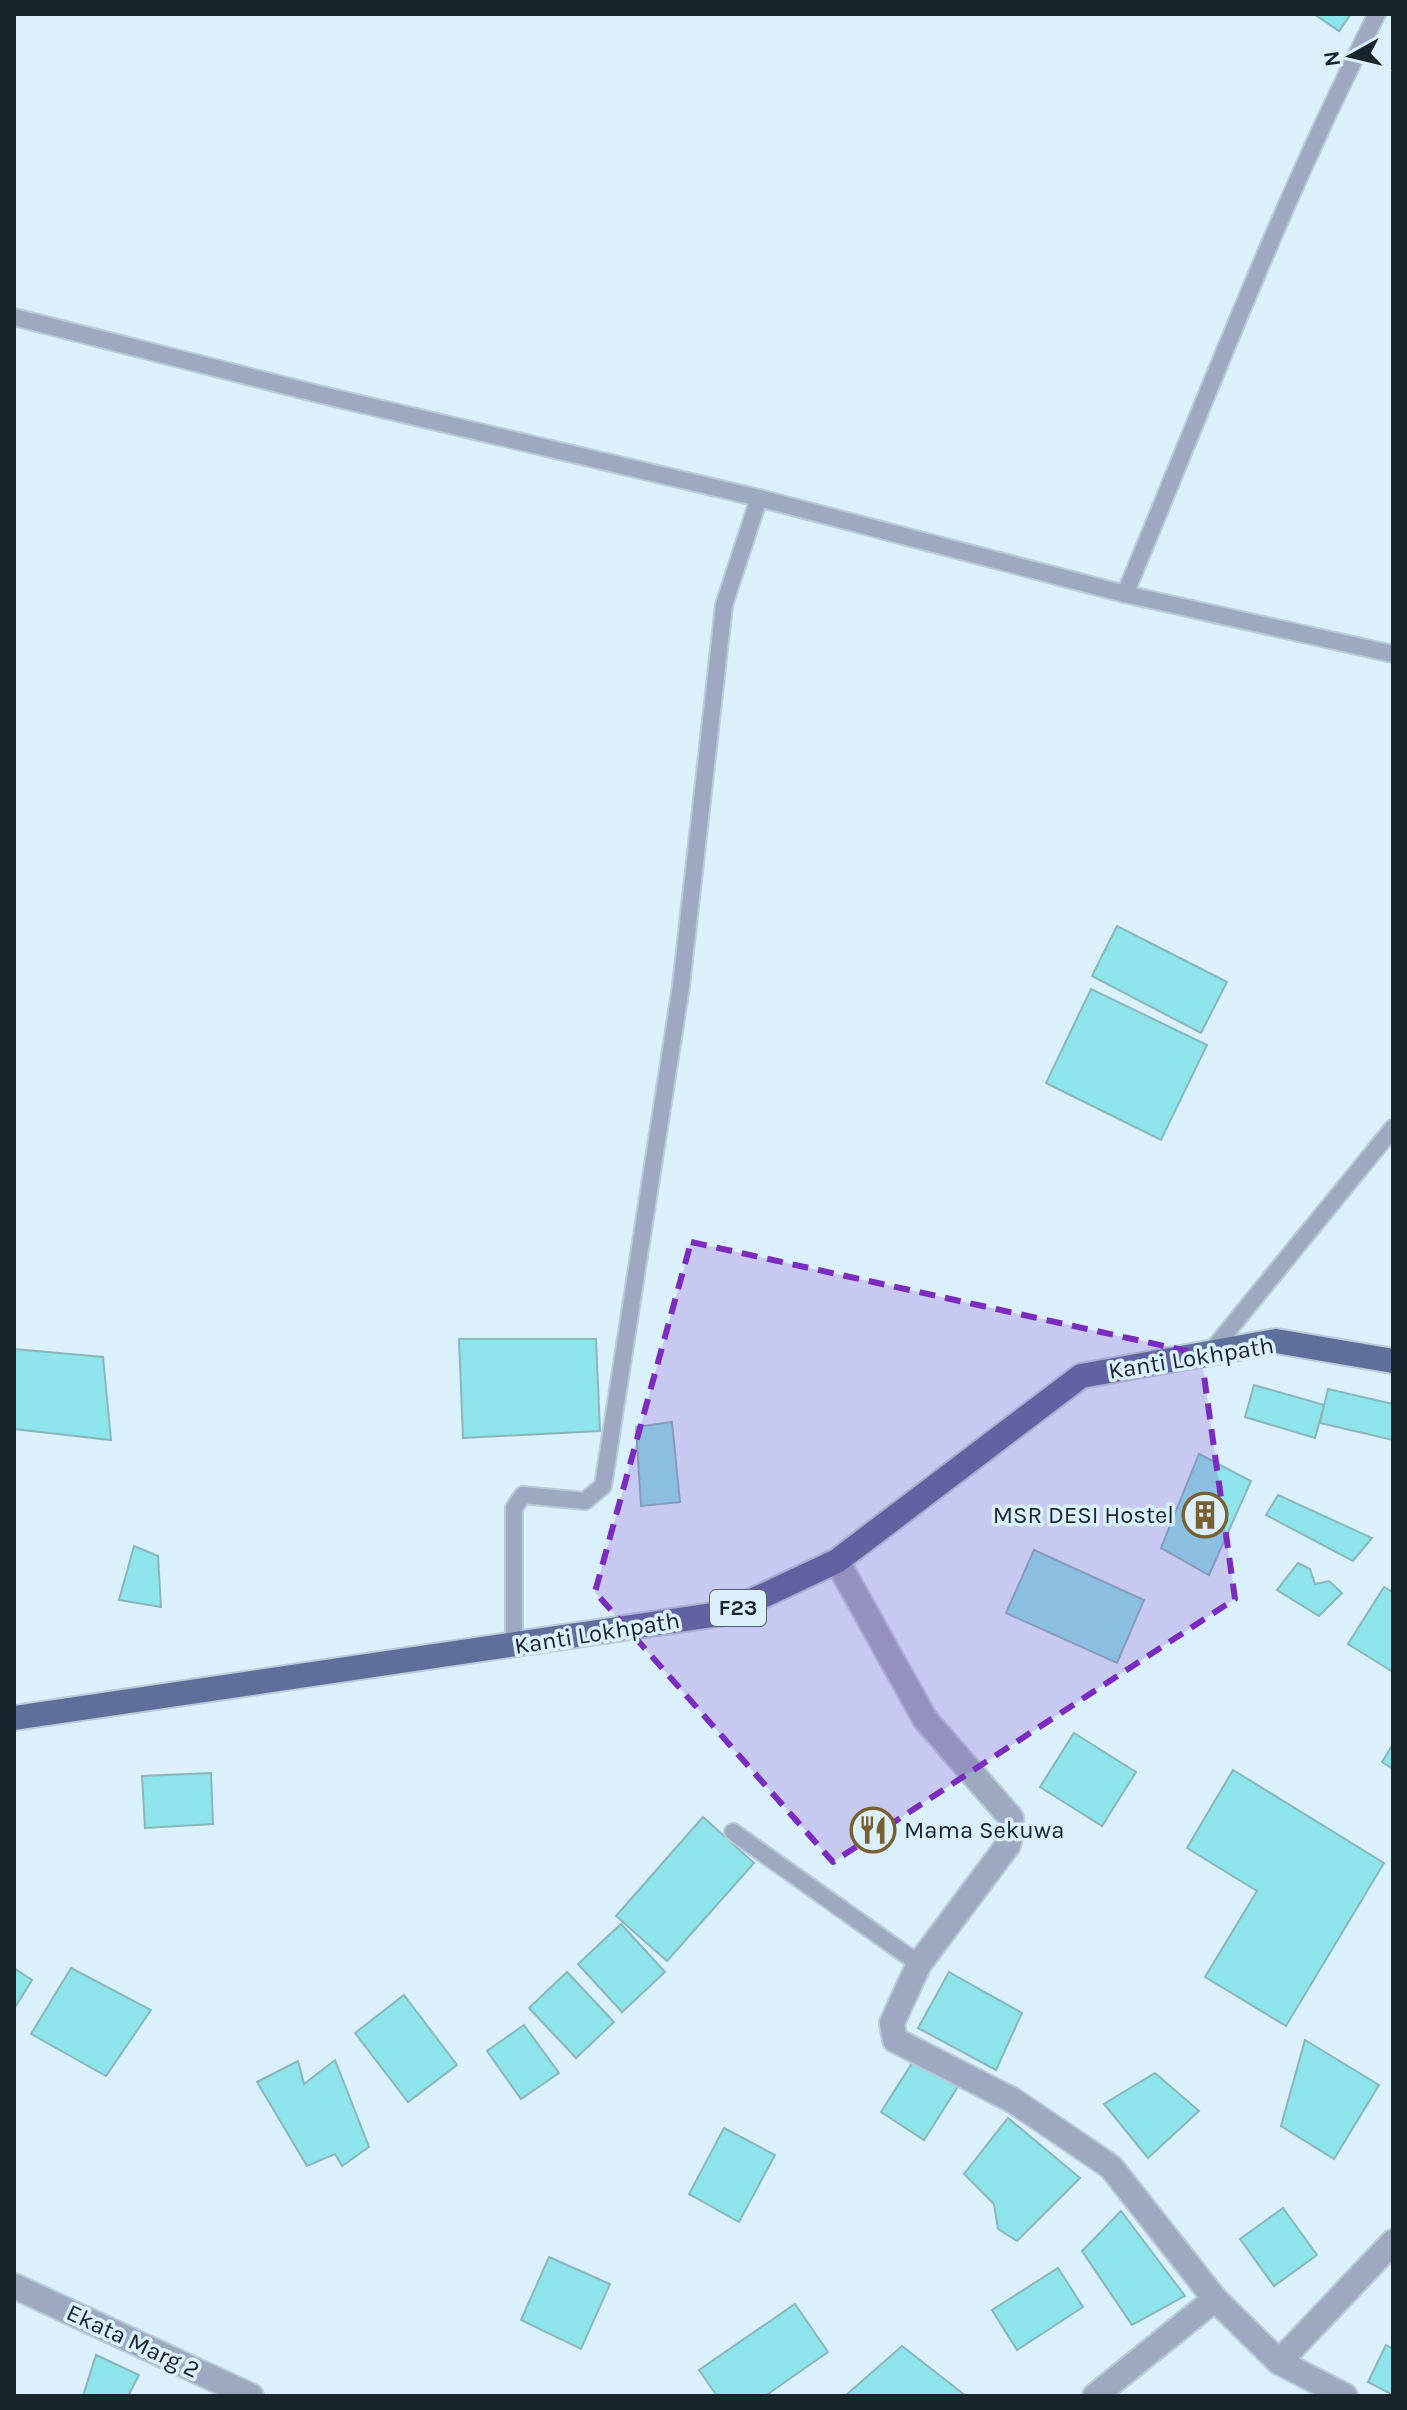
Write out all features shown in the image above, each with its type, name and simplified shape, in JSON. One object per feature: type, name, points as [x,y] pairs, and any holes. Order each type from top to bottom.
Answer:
[{"type":"main road","name":"Kanti Lokhpath","points":[[14,1718],[726,1613],[837,1561],[1081,1376],[1276,1341],[1393,1361]]},
{"type":"street","points":[[837,1561],[925,1719],[1011,1818],[1012,1831],[1008,1845],[919,1964],[892,2023],[895,2040],[1014,2101],[1111,2167],[1215,2299],[1279,2362],[1345,2396]]},
{"type":"street","points":[[1279,2362],[1393,2242]]},
{"type":"street","name":"Ekata Marg 2","points":[[14,2286],[251,2396]]},
{"type":"street","points":[[1095,2396],[1215,2299]]},
{"type":"lane","points":[[1125,594],[1278,230],[1377,14]]},
{"type":"lane","points":[[14,317],[314,393],[759,498],[1125,594],[1393,654]]},
{"type":"lane","points":[[514,1646],[514,1508],[523,1495],[585,1501],[603,1486],[681,986],[724,605],[759,498]]},
{"type":"lane","points":[[1208,1355],[1393,1128]]},
{"type":"lane","points":[[733,1832],[919,1964]]},
{"type":"highlighted area","points":[[691,1242],[1201,1354],[1235,1599],[833,1862],[595,1592]]},
{"type":"building","points":[[1314,14],[1351,14],[1339,31]]},
{"type":"building","points":[[1117,926],[1227,982],[1201,1033],[1092,976]]},
{"type":"building","points":[[1091,989],[1207,1045],[1161,1140],[1046,1083]]},
{"type":"building","points":[[459,1339],[596,1339],[600,1431],[463,1438]]},
{"type":"building","points":[[14,1349],[103,1357],[111,1440],[14,1429]]},
{"type":"building","points":[[1254,1385],[1324,1405],[1315,1438],[1245,1417]]},
{"type":"building","points":[[1328,1389],[1393,1404],[1393,1440],[1320,1423]]},
{"type":"building","points":[[672,1422],[680,1502],[641,1506],[636,1427]]},
{"type":"building","name":"MSR DESI Hostel","points":[[1199,1454],[1251,1481],[1209,1575],[1161,1548]]},
{"type":"building","points":[[1278,1495],[1372,1538],[1353,1561],[1266,1515]]},
{"type":"building","points":[[134,1546],[158,1556],[161,1607],[119,1600]]},
{"type":"building","points":[[1034,1550],[1144,1600],[1117,1663],[1006,1613]]},
{"type":"building","points":[[1298,1563],[1310,1569],[1315,1584],[1329,1581],[1342,1593],[1319,1616],[1277,1590]]},
{"type":"building","points":[[1384,1587],[1393,1592],[1393,1672],[1348,1644]]},
{"type":"building","points":[[1074,1733],[1136,1772],[1102,1826],[1040,1787]]},
{"type":"building","points":[[1393,1744],[1393,1769],[1382,1762]]},
{"type":"building","points":[[1233,1770],[1384,1863],[1286,2026],[1205,1977],[1257,1891],[1187,1848]]},
{"type":"building","points":[[211,1773],[213,1824],[145,1828],[142,1776]]},
{"type":"building","points":[[703,1817],[754,1863],[667,1961],[616,1916]]},
{"type":"building","points":[[621,1924],[665,1972],[622,2012],[578,1964]]},
{"type":"building","points":[[14,1968],[32,1980],[14,2009]]},
{"type":"building","points":[[71,1968],[151,2010],[106,2076],[31,2034]]},
{"type":"building","points":[[567,1972],[614,2022],[576,2058],[529,2008]]},
{"type":"building","points":[[949,1972],[1022,2013],[996,2070],[918,2028]]},
{"type":"building","points":[[404,1995],[457,2065],[408,2102],[355,2033]]},
{"type":"building","points":[[524,2025],[559,2073],[521,2099],[487,2051]]},
{"type":"building","points":[[1305,2040],[1379,2085],[1334,2159],[1281,2126]]},
{"type":"building","points":[[916,2057],[959,2085],[924,2140],[881,2112]]},
{"type":"building","points":[[335,2060],[369,2147],[342,2166],[335,2154],[307,2166],[257,2082],[298,2061],[304,2084]]},
{"type":"building","points":[[1155,2073],[1199,2111],[1148,2158],[1104,2104]]},
{"type":"building","points":[[1008,2118],[1080,2178],[1017,2241],[998,2229],[994,2204],[964,2174]]},
{"type":"building","points":[[724,2128],[775,2155],[739,2222],[689,2194]]},
{"type":"building","points":[[1283,2208],[1317,2255],[1274,2286],[1240,2239]]},
{"type":"building","points":[[1121,2211],[1185,2296],[1132,2325],[1082,2251]]},
{"type":"building","points":[[549,2257],[610,2284],[581,2349],[521,2320]]},
{"type":"building","points":[[1058,2268],[1083,2307],[1017,2350],[992,2310]]},
{"type":"building","points":[[795,2304],[828,2352],[765,2396],[717,2396],[699,2370]]},
{"type":"building","points":[[1386,2345],[1393,2349],[1393,2395],[1368,2382]]},
{"type":"building","points":[[902,2346],[966,2396],[845,2396]]},
{"type":"building","points":[[96,2355],[139,2375],[128,2396],[83,2396]]},
{"type":"place","name":"MSR DESI Hostel","points":[[1205,1515]]},
{"type":"place","name":"Mama Sekuwa","points":[[873,1830]]}]
